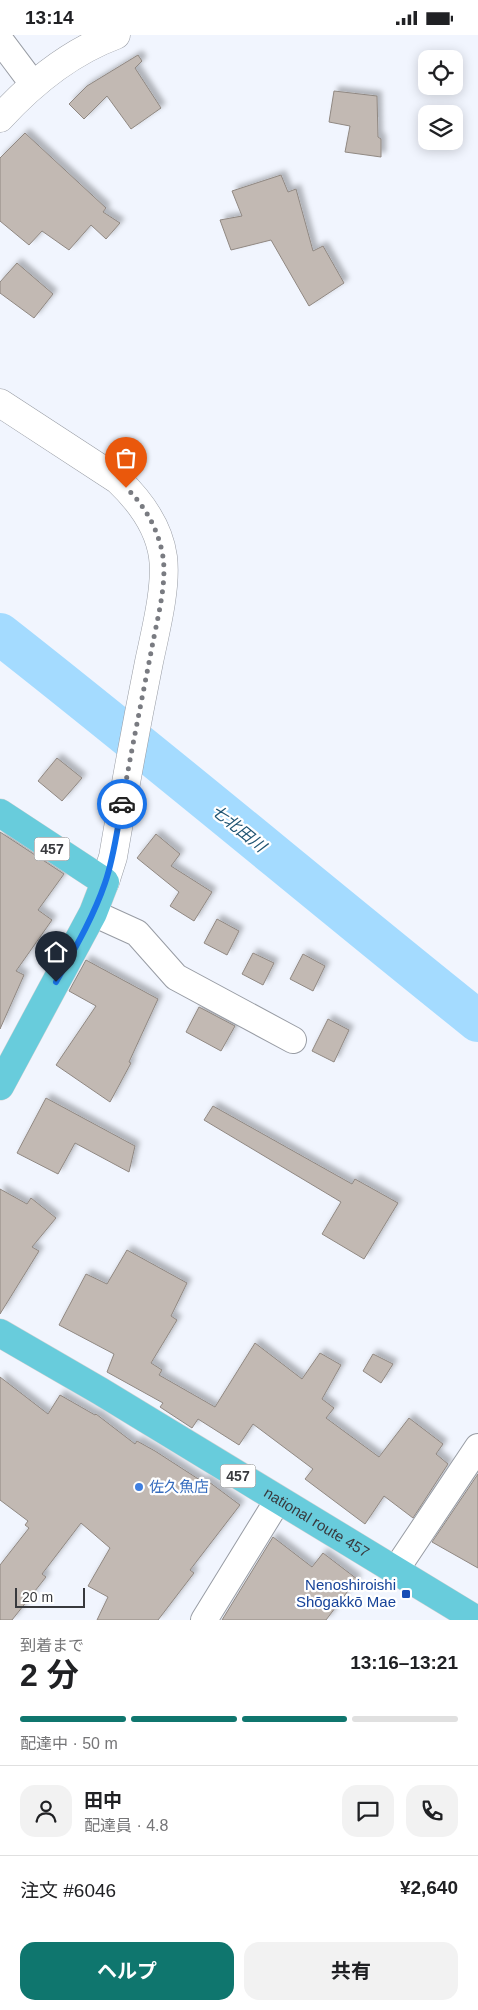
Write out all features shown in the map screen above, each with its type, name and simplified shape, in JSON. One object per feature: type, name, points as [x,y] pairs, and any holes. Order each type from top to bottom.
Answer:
[{"type":"highway","name":"457","points":[[0,813],[105,882]]},
{"type":"highway","points":[[0,1086],[93,913],[105,882]]},
{"type":"highway","name":"national route 457","points":[[0,1333],[477,1620]]},
{"type":"street","points":[[0,118],[33,84],[76,53],[116,35]]},
{"type":"street","points":[[0,40],[33,84]]},
{"type":"street","points":[[0,403],[118,480],[134,495],[148,515],[159,541],[163,558],[163,577],[157,618],[113,857],[105,882]]},
{"type":"street","points":[[93,913],[137,933],[176,977],[293,1040]]},
{"type":"street","points":[[395,1571],[478,1447]]},
{"type":"street","points":[[204,1620],[278,1500]]},
{"type":"building","points":[[138,55],[142,61],[135,68],[161,108],[131,129],[107,96],[84,119],[69,104],[87,86]]},
{"type":"building","points":[[334,91],[377,96],[378,137],[381,139],[381,157],[345,152],[350,126],[329,122]]},
{"type":"building","points":[[25,133],[106,208],[103,212],[120,223],[106,239],[91,225],[69,250],[42,231],[29,245],[0,221],[0,158]]},
{"type":"building","points":[[281,175],[288,192],[296,189],[313,251],[323,246],[344,283],[309,306],[271,240],[231,250],[220,220],[242,216],[232,191]]},
{"type":"building","points":[[17,263],[53,294],[34,318],[0,293],[0,282]]},
{"type":"building","points":[[57,758],[82,778],[62,801],[38,781]]},
{"type":"building","points":[[0,832],[64,874],[38,910],[52,920],[16,971],[24,975],[0,1029]]},
{"type":"building","points":[[156,834],[180,854],[171,866],[212,892],[194,921],[170,906],[179,892],[137,858]]},
{"type":"building","points":[[217,919],[239,931],[227,955],[204,943]]},
{"type":"building","points":[[253,953],[274,963],[263,985],[242,974]]},
{"type":"building","points":[[303,954],[325,966],[313,991],[290,979]]},
{"type":"building","points":[[86,960],[158,999],[129,1062],[131,1063],[110,1102],[56,1065],[96,1006],[69,991]]},
{"type":"building","points":[[199,1007],[235,1026],[221,1051],[186,1032]]},
{"type":"building","points":[[328,1019],[349,1030],[334,1062],[312,1051]]},
{"type":"building","points":[[46,1098],[135,1146],[129,1172],[75,1143],[58,1174],[17,1153]]},
{"type":"building","points":[[213,1106],[352,1184],[355,1179],[398,1203],[364,1259],[322,1234],[341,1202],[204,1120]]},
{"type":"building","points":[[0,1189],[27,1204],[31,1198],[56,1218],[32,1247],[39,1251],[0,1314]]},
{"type":"building","points":[[127,1250],[187,1283],[171,1316],[177,1320],[151,1363],[162,1370],[159,1375],[215,1407],[255,1343],[302,1379],[320,1353],[341,1365],[322,1399],[334,1408],[326,1418],[379,1457],[409,1418],[443,1444],[436,1454],[448,1464],[413,1518],[384,1496],[365,1524],[305,1479],[313,1469],[253,1424],[239,1445],[198,1419],[192,1428],[160,1407],[163,1403],[107,1372],[114,1354],[59,1325],[86,1274],[107,1284]]},
{"type":"building","points":[[373,1354],[393,1364],[381,1383],[363,1371]]},
{"type":"building","points":[[0,1377],[48,1414],[60,1395],[96,1414],[135,1444],[137,1441],[155,1451],[203,1482],[205,1479],[240,1505],[190,1570],[194,1573],[158,1620],[97,1620],[108,1597],[88,1586],[110,1548],[81,1523],[42,1574],[46,1577],[12,1620],[0,1620],[0,1565],[29,1528],[25,1525],[28,1521],[0,1500]]},
{"type":"building","points":[[478,1474],[478,1568],[432,1542]]},
{"type":"building","points":[[273,1537],[312,1567],[323,1553],[357,1579],[326,1620],[222,1620]]},
{"type":"waterway","name":"七北田川","points":[[0,634],[478,1021]]},
{"type":"way so far","points":[[122,804],[163,577],[163,558],[159,541],[148,515],[134,495],[126,488]]},
{"type":"place","name":"佐久魚店","points":[[139,1487]]},
{"type":"place","name":"Nenoshiroishi Shōgakkō Mae","points":[[406,1594]]},
{"type":"route","points":[[56,982],[93,913],[105,882],[113,857],[122,804]]}]
